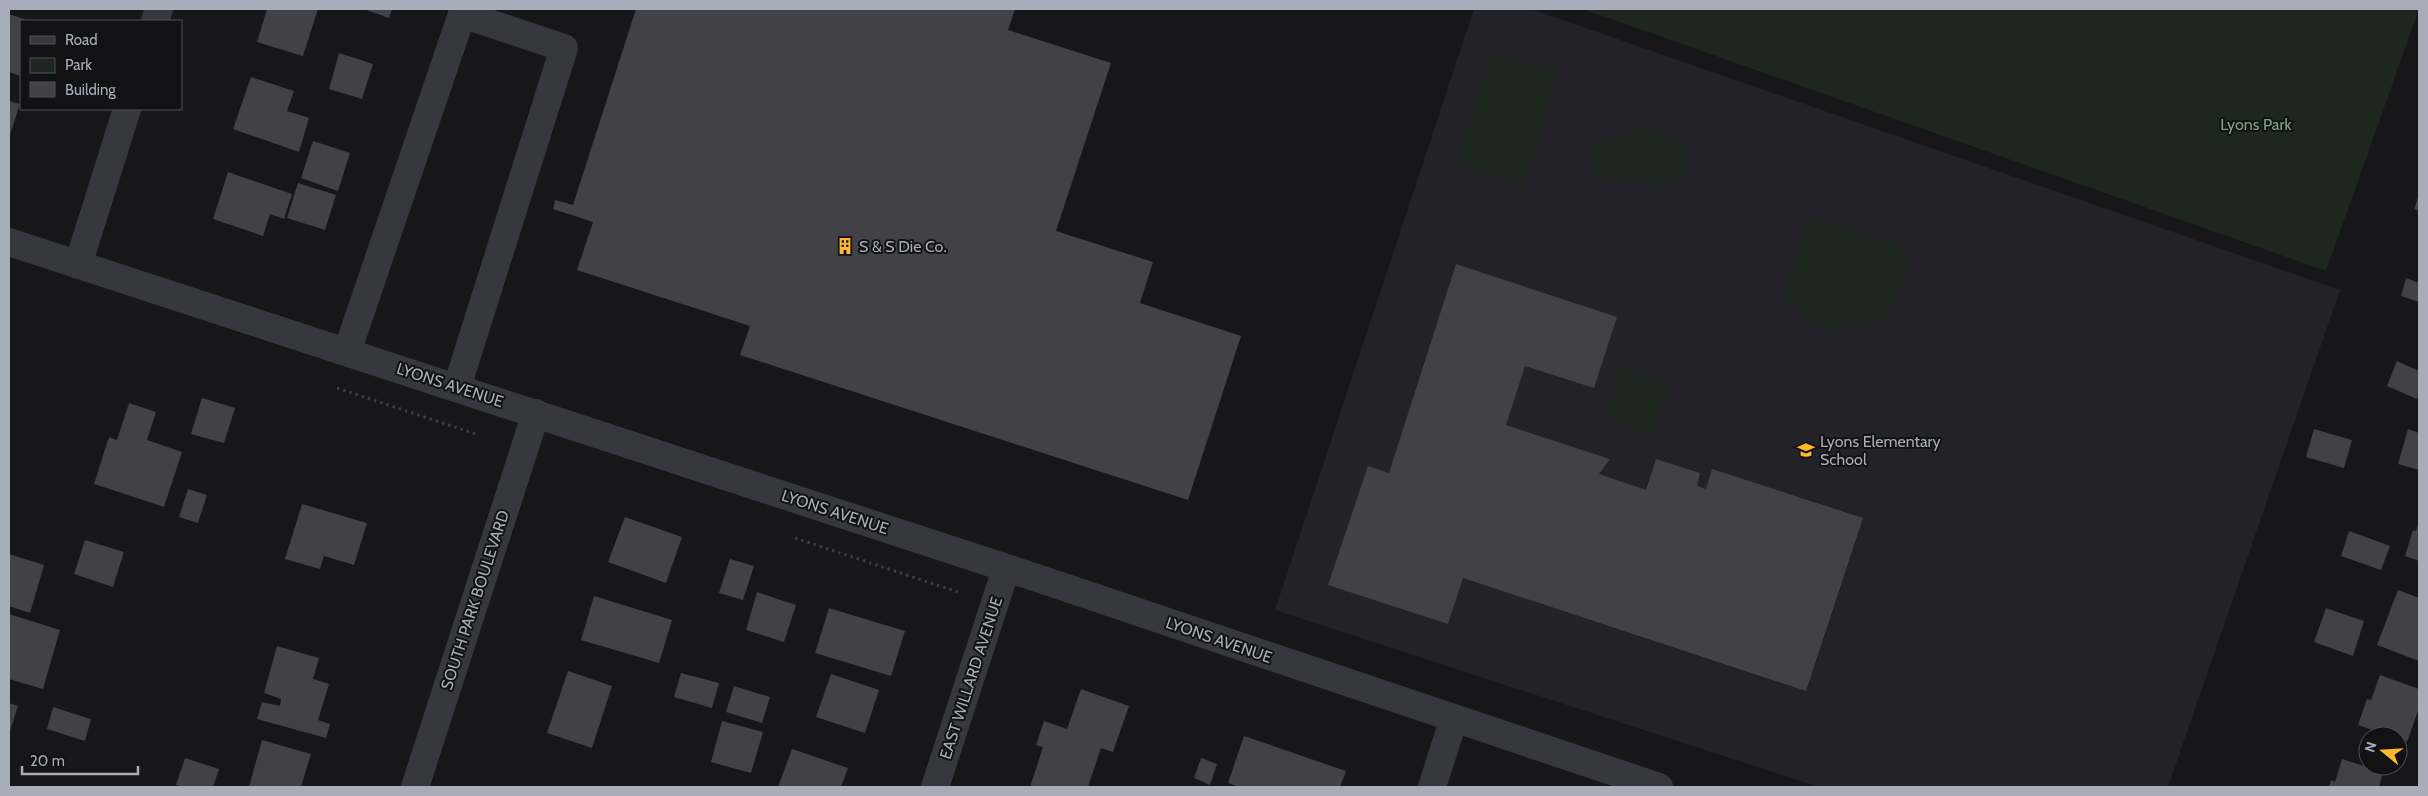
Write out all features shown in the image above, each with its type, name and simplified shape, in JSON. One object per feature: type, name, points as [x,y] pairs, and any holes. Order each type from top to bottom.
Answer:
[{"type":"street","points":[[346,352],[462,14],[564,48],[457,387]]},
{"type":"street","points":[[78,264],[127,110]]},
{"type":"street","name":"LYONS AVENUE","points":[[9,242],[536,413],[1660,787]]},
{"type":"street","name":"SOUTH PARK BOULEVARD","points":[[415,787],[536,413]]},
{"type":"street","name":"EAST WILLARD AVENUE","points":[[935,787],[1006,569]]},
{"type":"street","points":[[1432,787],[1454,718]]},
{"type":"shaded area","name":"Lyons Elementary School","points":[[1474,9],[1531,9],[2340,290],[2168,787],[1819,787],[1275,610]]},
{"type":"green space","name":"Lyons Park","points":[[1583,9],[2419,9],[2326,271]]},
{"type":"green space","points":[[1493,52],[1559,73],[1524,185],[1457,165]]},
{"type":"green space","points":[[1644,128],[1684,144],[1685,162],[1682,176],[1654,188],[1633,176],[1617,182],[1599,175],[1592,158],[1595,145]]},
{"type":"green space","points":[[1818,217],[1899,244],[1909,264],[1885,317],[1839,332],[1818,326],[1785,293],[1807,227]]},
{"type":"green space","points":[[1621,367],[1670,385],[1650,434],[1607,416]]},
{"type":"building","points":[[267,9],[318,9],[303,56],[257,42]]},
{"type":"building","points":[[364,9],[392,9],[389,18]]},
{"type":"building","name":"S & S Die Co.","points":[[636,9],[1015,9],[1008,30],[1111,63],[1056,231],[1153,262],[1140,303],[1241,336],[1188,500],[740,355],[750,326],[577,270],[593,222],[553,209],[555,200],[573,205]]},
{"type":"building","points":[[9,14],[26,20],[20,20],[20,76],[9,72]]},
{"type":"building","points":[[339,53],[373,64],[362,99],[329,89]]},
{"type":"building","points":[[251,77],[294,91],[287,111],[309,118],[299,152],[233,129]]},
{"type":"building","points":[[9,101],[20,104],[9,138]]},
{"type":"building","points":[[313,141],[350,153],[338,191],[301,178]]},
{"type":"building","points":[[228,172],[292,194],[284,219],[270,214],[263,236],[213,219]]},
{"type":"building","points":[[298,183],[336,195],[325,230],[287,218]]},
{"type":"building","points":[[2419,195],[2419,211],[2414,209]]},
{"type":"building","points":[[1456,264],[1617,317],[1594,388],[1525,366],[1506,425],[1610,459],[1599,474],[1646,490],[1656,459],[1700,473],[1697,486],[1706,489],[1712,469],[1863,518],[1806,691],[1463,578],[1448,624],[1328,585],[1368,466],[1389,473]]},
{"type":"building","points":[[2406,278],[2419,283],[2419,302],[2401,296]]},
{"type":"building","points":[[2397,361],[2419,371],[2417,399],[2387,386]]},
{"type":"building","points":[[202,398],[235,408],[224,443],[191,434]]},
{"type":"building","points":[[129,403],[156,412],[147,440],[182,452],[164,507],[94,484],[109,437],[117,440]]},
{"type":"building","points":[[2314,429],[2352,440],[2344,468],[2306,457]]},
{"type":"building","points":[[2408,429],[2419,433],[2419,470],[2398,464]]},
{"type":"building","points":[[188,489],[207,495],[198,523],[179,517]]},
{"type":"building","points":[[302,504],[367,523],[354,565],[324,556],[320,569],[285,559]]},
{"type":"building","points":[[625,517],[682,537],[666,583],[608,562]]},
{"type":"building","points":[[2419,521],[2419,561],[2405,556],[2413,530],[2416,531]]},
{"type":"building","points":[[2349,531],[2390,546],[2381,570],[2341,556]]},
{"type":"building","points":[[85,540],[124,552],[113,587],[74,574]]},
{"type":"building","points":[[9,554],[44,565],[30,613],[9,606]]},
{"type":"building","points":[[730,559],[754,566],[743,600],[719,593]]},
{"type":"building","points":[[2398,590],[2419,598],[2419,661],[2377,645]]},
{"type":"building","points":[[757,592],[796,605],[784,642],[746,630]]},
{"type":"building","points":[[594,596],[672,620],[659,663],[581,640]]},
{"type":"building","points":[[829,608],[905,631],[891,676],[815,653]]},
{"type":"building","points":[[2326,608],[2364,621],[2353,656],[2314,642]]},
{"type":"building","points":[[9,614],[60,630],[43,689],[9,679]]},
{"type":"building","points":[[277,646],[319,658],[313,679],[329,684],[318,720],[330,724],[326,738],[257,719],[262,702],[280,706],[281,699],[264,693]]},
{"type":"building","points":[[568,671],[612,686],[592,748],[547,733]]},
{"type":"building","points":[[681,673],[719,683],[712,708],[674,697]]},
{"type":"building","points":[[831,674],[879,690],[865,733],[816,717]]},
{"type":"building","points":[[2380,675],[2419,689],[2419,708],[2408,739],[2408,726],[2358,725],[2367,699],[2371,700]]},
{"type":"building","points":[[734,686],[770,697],[762,723],[726,712]]},
{"type":"building","points":[[1081,689],[1129,706],[1113,752],[1101,748],[1088,787],[1030,787],[1043,747],[1036,745],[1044,721],[1067,729]]},
{"type":"building","points":[[9,703],[18,706],[9,734]]},
{"type":"building","points":[[53,707],[91,719],[85,741],[47,729]]},
{"type":"building","points":[[722,721],[763,732],[751,773],[711,762]]},
{"type":"building","points":[[1244,736],[1346,771],[1340,787],[1239,787],[1228,783]]},
{"type":"building","points":[[262,740],[311,754],[301,787],[249,787]]},
{"type":"building","points":[[792,749],[848,768],[841,787],[778,787]]},
{"type":"building","points":[[185,758],[219,769],[213,787],[183,787],[176,785]]},
{"type":"building","points":[[1201,758],[1217,764],[1210,785],[1194,778]]},
{"type":"building","points":[[2342,759],[2358,764],[2358,776],[2382,776],[2379,787],[2329,787],[2331,780],[2335,782]]},
{"type":"place","name":"S & S Die Co.","points":[[845,246]]},
{"type":"place","name":"Lyons Elementary School","points":[[1806,450]]}]
